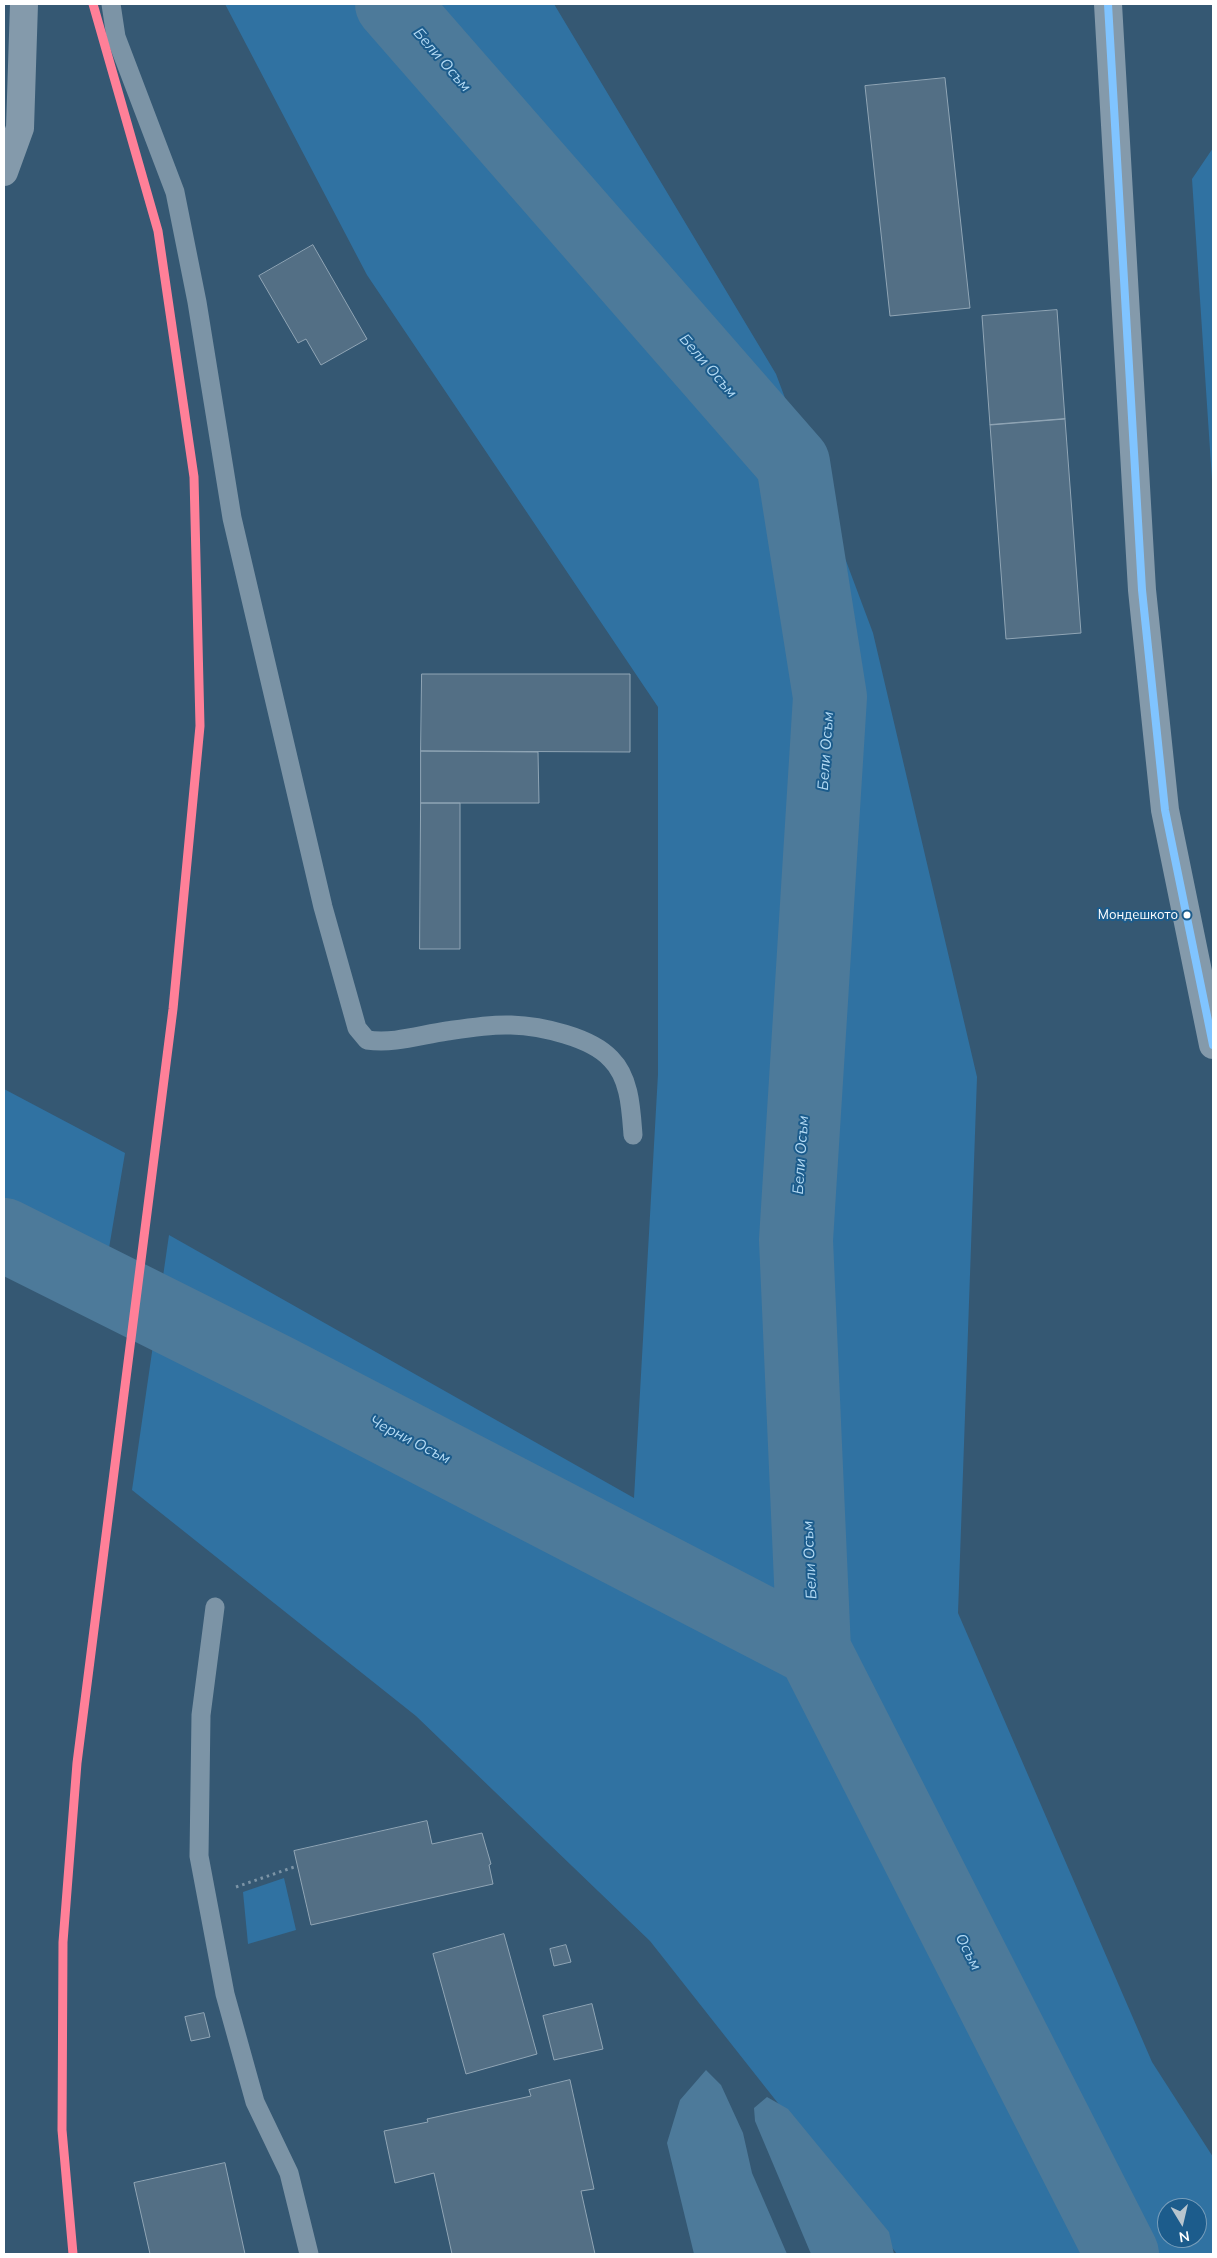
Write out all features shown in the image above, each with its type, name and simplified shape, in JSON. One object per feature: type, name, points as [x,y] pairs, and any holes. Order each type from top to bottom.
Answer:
[{"type":"main road","points":[[4,172],[20,128],[24,4]]},
{"type":"main road","points":[[1108,4],[1142,590],[1165,810],[1213,1045]]},
{"type":"lane","points":[[112,4],[116,37],[174,192],[197,302],[232,518],[276,698],[323,907],[357,1028],[367,1040],[384,1042],[448,1031],[512,1025],[562,1033],[594,1046],[612,1059],[625,1082],[631,1105],[633,1135]]},
{"type":"lane","points":[[215,1607],[201,1715],[199,1856],[226,1994],[255,2102],[289,2173],[308,2254]]},
{"type":"path","points":[[207,1898],[297,1866]]},
{"type":"shaded area","points":[[225,4],[554,4],[776,374],[873,633],[977,1077],[958,1613],[1152,2062],[1213,2157],[1213,2254],[897,2254],[650,1941],[416,1716],[132,1490],[169,1235],[634,1498],[658,1074],[658,707],[367,275]]},
{"type":"shaded area","points":[[1213,148],[1213,495],[1192,179]]},
{"type":"shaded area","points":[[4,1089],[125,1153],[106,1266],[4,1207]]},
{"type":"shaded area","points":[[284,1878],[296,1930],[248,1944],[243,1892]]},
{"type":"shaded area","points":[[706,2070],[721,2085],[743,2133],[752,2173],[787,2254],[694,2254],[667,2143],[680,2100]]},
{"type":"shaded area","points":[[767,2097],[788,2109],[889,2232],[894,2254],[811,2254],[755,2121],[754,2108]]},
{"type":"building","points":[[945,78],[970,308],[890,316],[865,86]]},
{"type":"building","points":[[313,245],[367,339],[321,365],[306,339],[298,343],[259,276]]},
{"type":"building","points":[[1057,310],[1065,419],[990,425],[982,316]]},
{"type":"building","points":[[1065,419],[1081,633],[1006,639],[990,425]]},
{"type":"building","points":[[422,674],[630,674],[630,752],[421,751]]},
{"type":"building","points":[[421,751],[538,752],[539,803],[421,803]]},
{"type":"building","points":[[421,803],[460,803],[460,949],[420,949]]},
{"type":"building","points":[[427,1821],[432,1844],[482,1833],[491,1864],[489,1865],[493,1884],[311,1925],[294,1851]]},
{"type":"building","points":[[504,1934],[537,2054],[466,2074],[433,1954]]},
{"type":"building","points":[[566,1945],[571,1962],[554,1966],[550,1949]]},
{"type":"building","points":[[592,2004],[603,2049],[554,2060],[543,2016]]},
{"type":"building","points":[[204,2013],[210,2037],[191,2041],[185,2017]]},
{"type":"building","points":[[570,2080],[594,2189],[581,2191],[595,2254],[452,2254],[434,2173],[395,2183],[384,2131],[428,2122],[427,2119],[531,2096],[529,2090]]},
{"type":"building","points":[[225,2163],[245,2254],[150,2254],[134,2183]]},
{"type":"waterway","name":"Бели Осъм","points":[[392,4],[793,463],[830,697],[796,1240],[814,1650],[1122,2254]]},
{"type":"waterway","name":"Черни Осъм","points":[[4,1235],[276,1371],[814,1650]]},
{"type":"transit line","points":[[73,2254],[62,2130],[63,1942],[77,1763],[173,1009],[200,726],[194,477],[158,231],[93,4]]},
{"type":"transit line","points":[[1108,4],[1142,590],[1165,810],[1213,1045]]},
{"type":"place","name":"Мондешкото","points":[[1187,915]]},
{"type":"water label","name":"Осъм","points":[[968,1952]]}]
